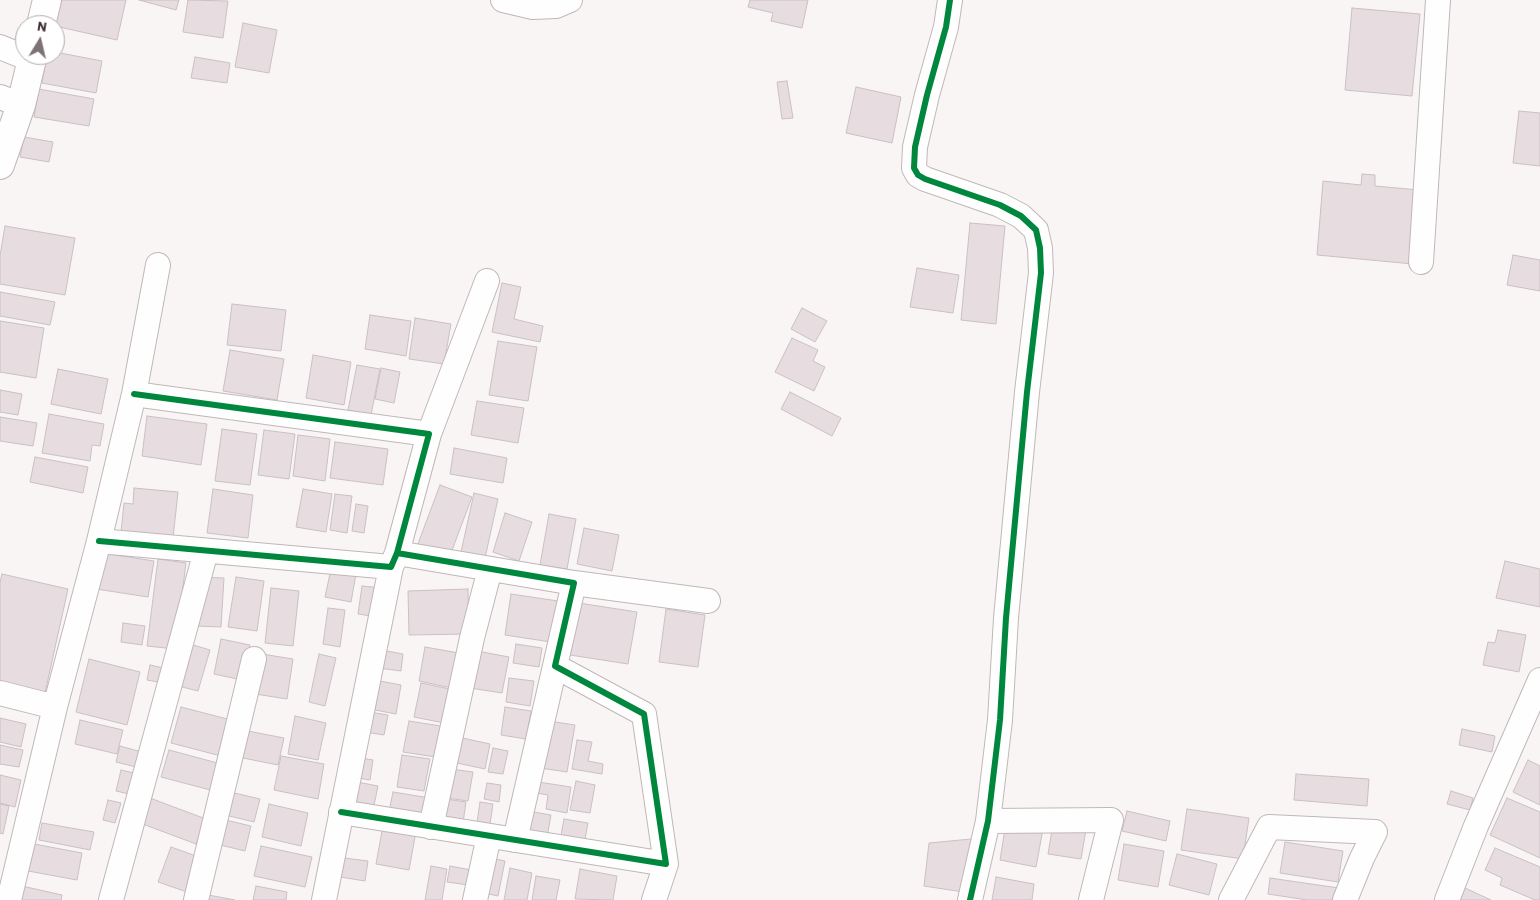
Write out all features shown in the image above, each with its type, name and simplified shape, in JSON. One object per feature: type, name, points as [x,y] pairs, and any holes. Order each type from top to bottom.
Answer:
[{"type":"street","points":[[43,15],[47,0]]},
{"type":"street","points":[[502,0],[533,7],[556,6],[570,0]]},
{"type":"street","points":[[950,0],[946,28],[927,95],[914,156],[914,168],[918,175],[925,179],[1000,205],[1021,216],[1036,230],[1040,248],[1041,274],[1027,392],[1006,618],[1000,720],[988,821],[970,900]]},
{"type":"street","points":[[1421,262],[1438,0]]},
{"type":"street","points":[[0,47],[15,52]]},
{"type":"street","points":[[0,165],[11,101],[29,65]]},
{"type":"street","points":[[10,900],[55,707],[99,541],[134,394],[158,265]]},
{"type":"street","points":[[324,900],[394,560],[429,434],[487,281]]},
{"type":"street","points":[[134,394],[429,434]]},
{"type":"street","points":[[99,541],[206,551],[394,560],[490,569],[574,583],[708,601]]},
{"type":"street","points":[[111,900],[206,551]]},
{"type":"street","points":[[431,827],[472,638],[490,569]]},
{"type":"street","points":[[515,840],[574,583]]},
{"type":"street","points":[[196,900],[254,659]]},
{"type":"street","points":[[555,666],[644,714],[666,864],[654,900]]},
{"type":"street","points":[[1447,900],[1476,826],[1540,680]]},
{"type":"street","points":[[0,693],[55,707]]},
{"type":"street","points":[[342,812],[666,864]]},
{"type":"street","points":[[988,821],[1111,820],[1091,900]]},
{"type":"street","points":[[1231,900],[1269,827],[1375,832],[1345,900]]},
{"type":"street","points":[[475,900],[489,836]]},
{"type":"building","points":[[60,0],[126,0],[117,40],[65,28],[65,15],[57,15]]},
{"type":"building","points":[[139,0],[179,0],[176,10]]},
{"type":"building","points":[[188,0],[228,1],[223,38],[183,32]]},
{"type":"building","points":[[750,0],[808,0],[802,28],[771,21],[773,13],[748,7]]},
{"type":"building","points":[[1352,8],[1420,14],[1412,96],[1345,90]]},
{"type":"building","points":[[243,23],[277,30],[269,73],[235,67]]},
{"type":"building","points":[[65,54],[102,61],[96,93],[42,83],[45,65],[65,65]]},
{"type":"building","points":[[195,57],[230,63],[227,83],[191,78]]},
{"type":"building","points":[[787,81],[793,118],[782,119],[777,82]]},
{"type":"building","points":[[856,87],[901,97],[892,143],[846,133]]},
{"type":"building","points":[[39,89],[94,99],[89,126],[34,117]]},
{"type":"building","points":[[1519,111],[1540,113],[1540,166],[1513,163]]},
{"type":"building","points":[[24,137],[53,142],[49,162],[20,157]]},
{"type":"building","points":[[1362,174],[1375,175],[1375,186],[1419,190],[1413,264],[1317,255],[1323,181],[1361,185]]},
{"type":"building","points":[[970,223],[1005,226],[996,324],[961,320]]},
{"type":"building","points":[[5,226],[75,238],[65,295],[0,284],[0,256]]},
{"type":"building","points":[[1513,255],[1540,260],[1540,291],[1507,285]]},
{"type":"building","points":[[917,268],[959,275],[953,313],[910,307]]},
{"type":"building","points":[[502,283],[521,287],[514,319],[543,326],[540,342],[492,332]]},
{"type":"building","points":[[0,292],[55,302],[50,325],[0,316]]},
{"type":"building","points":[[232,304],[286,310],[281,351],[227,345]]},
{"type":"building","points":[[802,308],[827,321],[815,342],[791,329]]},
{"type":"building","points":[[370,315],[411,321],[406,356],[365,349]]},
{"type":"building","points":[[415,318],[451,324],[444,364],[409,359]]},
{"type":"building","points":[[0,321],[44,328],[36,378],[0,372]]},
{"type":"building","points":[[792,338],[818,350],[813,361],[825,367],[814,391],[775,372]]},
{"type":"building","points":[[498,341],[537,347],[528,401],[489,395]]},
{"type":"building","points":[[230,350],[284,359],[277,400],[223,391]]},
{"type":"building","points":[[313,355],[351,362],[344,405],[306,398]]},
{"type":"building","points":[[357,365],[380,369],[371,415],[348,410]]},
{"type":"building","points":[[381,368],[400,372],[394,403],[375,399]]},
{"type":"building","points":[[58,369],[108,379],[101,414],[51,404]]},
{"type":"building","points":[[0,390],[22,394],[18,415],[0,412]]},
{"type":"building","points":[[790,392],[841,418],[832,436],[781,409]]},
{"type":"building","points":[[477,401],[524,408],[518,443],[471,435]]},
{"type":"building","points":[[49,414],[104,424],[100,446],[92,445],[90,461],[42,453]]},
{"type":"building","points":[[147,416],[207,424],[201,465],[142,456]]},
{"type":"building","points":[[0,417],[37,423],[33,446],[0,441]]},
{"type":"building","points":[[222,429],[257,434],[250,485],[215,481]]},
{"type":"building","points":[[264,430],[295,434],[289,479],[258,475]]},
{"type":"building","points":[[298,435],[330,439],[325,481],[293,476]]},
{"type":"building","points":[[335,442],[388,449],[383,485],[330,478]]},
{"type":"building","points":[[454,448],[507,458],[503,483],[450,474]]},
{"type":"building","points":[[35,457],[88,467],[83,493],[30,482]]},
{"type":"building","points":[[440,485],[472,497],[448,561],[416,549]]},
{"type":"building","points":[[134,488],[178,492],[173,538],[121,532],[124,503],[133,504]]},
{"type":"building","points":[[213,489],[253,495],[248,538],[207,533]]},
{"type":"building","points":[[303,489],[332,494],[326,532],[296,527]]},
{"type":"building","points":[[474,493],[498,499],[485,558],[461,552]]},
{"type":"building","points":[[335,494],[352,496],[347,533],[330,530]]},
{"type":"building","points":[[356,504],[368,506],[364,533],[352,531]]},
{"type":"building","points":[[505,513],[532,522],[519,561],[493,552]]},
{"type":"building","points":[[549,514],[576,519],[567,569],[540,565]]},
{"type":"building","points":[[584,528],[619,535],[612,571],[577,564]]},
{"type":"building","points":[[102,553],[154,561],[148,597],[96,589]]},
{"type":"building","points":[[158,559],[186,563],[175,649],[147,646]]},
{"type":"building","points":[[1505,561],[1540,569],[1540,607],[1496,598]]},
{"type":"building","points":[[331,569],[356,574],[351,602],[325,597]]},
{"type":"building","points":[[2,574],[68,589],[45,693],[0,683],[0,582]]},
{"type":"building","points":[[199,577],[224,578],[221,627],[196,626]]},
{"type":"building","points":[[236,577],[264,581],[257,631],[228,627]]},
{"type":"building","points":[[362,586],[382,588],[378,617],[358,614]]},
{"type":"building","points":[[271,588],[299,591],[293,646],[265,643]]},
{"type":"building","points":[[468,589],[469,634],[409,635],[408,591]]},
{"type":"building","points":[[511,594],[558,601],[551,642],[505,635]]},
{"type":"building","points":[[579,603],[637,612],[628,664],[570,655]]},
{"type":"building","points":[[328,608],[345,610],[340,647],[323,644]]},
{"type":"building","points":[[666,609],[705,615],[698,667],[659,662]]},
{"type":"building","points":[[123,623],[145,626],[142,645],[121,642]]},
{"type":"building","points":[[1498,630],[1526,635],[1519,672],[1483,665],[1488,642],[1495,643]]},
{"type":"building","points":[[221,639],[250,645],[242,680],[214,674]]},
{"type":"building","points":[[190,644],[210,650],[198,691],[178,686]]},
{"type":"building","points":[[516,644],[542,648],[539,667],[513,663]]},
{"type":"building","points":[[425,647],[459,653],[452,688],[419,681]]},
{"type":"building","points":[[381,650],[403,654],[401,671],[378,668]]},
{"type":"building","points":[[477,651],[509,657],[502,693],[470,688]]},
{"type":"building","points":[[262,654],[293,659],[287,699],[255,694]]},
{"type":"building","points":[[319,654],[336,658],[325,706],[309,702]]},
{"type":"building","points":[[89,659],[140,672],[127,725],[76,712]]},
{"type":"building","points":[[150,665],[172,670],[169,684],[147,680]]},
{"type":"building","points":[[509,678],[534,681],[530,706],[506,702]]},
{"type":"building","points":[[380,681],[401,685],[396,714],[375,710]]},
{"type":"building","points":[[421,683],[450,689],[444,723],[414,717]]},
{"type":"building","points":[[181,707],[235,721],[225,757],[171,743]]},
{"type":"building","points":[[505,707],[531,711],[526,739],[501,735]]},
{"type":"building","points":[[369,712],[388,715],[384,735],[365,732]]},
{"type":"building","points":[[295,716],[326,723],[318,760],[288,754]]},
{"type":"building","points":[[0,718],[26,724],[21,747],[0,742]]},
{"type":"building","points":[[80,720],[123,730],[117,754],[75,744]]},
{"type":"building","points":[[409,721],[441,726],[435,757],[403,752]]},
{"type":"building","points":[[549,721],[575,725],[567,772],[540,768]]},
{"type":"building","points":[[1462,729],[1495,736],[1492,752],[1459,745]]},
{"type":"building","points":[[248,731],[284,738],[278,765],[243,758]]},
{"type":"building","points":[[458,737],[490,744],[485,769],[452,762]]},
{"type":"building","points":[[577,740],[592,742],[588,761],[603,764],[602,774],[572,769]]},
{"type":"building","points":[[0,745],[23,750],[19,767],[0,764]]},
{"type":"building","points":[[120,746],[149,754],[144,769],[116,762]]},
{"type":"building","points":[[493,748],[508,751],[503,774],[488,772]]},
{"type":"building","points":[[169,750],[225,765],[218,792],[161,777]]},
{"type":"building","points":[[402,755],[430,759],[424,791],[397,787]]},
{"type":"building","points":[[281,756],[324,764],[318,799],[274,790]]},
{"type":"building","points":[[355,757],[373,760],[370,780],[352,777]]},
{"type":"building","points":[[1528,760],[1540,766],[1540,805],[1513,792]]},
{"type":"building","points":[[451,769],[473,772],[468,801],[446,798]]},
{"type":"building","points":[[121,770],[143,775],[138,796],[116,791]]},
{"type":"building","points":[[1296,774],[1369,779],[1367,806],[1294,800]]},
{"type":"building","points":[[0,775],[21,780],[15,807],[0,803]]},
{"type":"building","points":[[352,781],[378,786],[372,815],[346,810]]},
{"type":"building","points":[[576,781],[595,785],[590,813],[570,810]]},
{"type":"building","points":[[538,782],[571,787],[567,813],[546,809],[548,795],[536,793]]},
{"type":"building","points":[[487,783],[501,785],[499,802],[484,799]]},
{"type":"building","points":[[226,791],[260,799],[254,822],[221,814]]},
{"type":"building","points":[[1451,791],[1473,798],[1470,810],[1447,804]]},
{"type":"building","points":[[393,792],[430,798],[426,824],[388,817]]},
{"type":"building","points":[[150,798],[206,819],[196,844],[140,823]]},
{"type":"building","points":[[439,798],[466,802],[462,830],[435,826]]},
{"type":"building","points":[[1507,798],[1540,812],[1540,858],[1490,835]]},
{"type":"building","points":[[108,800],[121,803],[115,823],[103,820]]},
{"type":"building","points":[[480,802],[493,804],[489,831],[476,829]]},
{"type":"building","points":[[0,804],[9,806],[3,834],[0,833]]},
{"type":"building","points":[[269,804],[308,813],[301,846],[262,837]]},
{"type":"building","points":[[1187,809],[1249,818],[1243,859],[1181,850]]},
{"type":"building","points":[[528,811],[551,815],[546,843],[524,840]]},
{"type":"building","points":[[1127,811],[1170,821],[1166,841],[1122,831]]},
{"type":"building","points":[[217,818],[251,826],[245,851],[212,843]]},
{"type":"building","points":[[564,819],[588,823],[583,850],[559,846]]},
{"type":"building","points":[[384,820],[417,826],[409,870],[376,864]]},
{"type":"building","points":[[42,823],[94,832],[90,850],[39,840]]},
{"type":"building","points":[[1006,823],[1043,829],[1036,867],[1000,860]]},
{"type":"building","points":[[1053,824],[1086,830],[1081,859],[1048,854]]},
{"type":"building","points":[[971,839],[963,892],[924,886],[929,843]]},
{"type":"building","points":[[1285,842],[1343,851],[1338,882],[1280,873]]},
{"type":"building","points":[[34,844],[82,853],[77,880],[28,871]]},
{"type":"building","points":[[1124,844],[1164,851],[1158,887],[1118,880]]},
{"type":"building","points":[[261,846],[312,857],[305,887],[254,876]]},
{"type":"building","points":[[171,847],[199,857],[187,892],[158,882]]},
{"type":"building","points":[[1495,848],[1540,867],[1540,900],[1535,900],[1500,885],[1502,878],[1485,870]]},
{"type":"building","points":[[1177,854],[1217,864],[1209,895],[1169,885]]},
{"type":"building","points":[[337,857],[368,861],[365,881],[334,876]]},
{"type":"building","points":[[486,857],[505,861],[498,896],[479,892]]},
{"type":"building","points":[[431,866],[447,869],[442,900],[425,900]]},
{"type":"building","points":[[450,866],[477,871],[475,886],[447,882]]},
{"type":"building","points":[[510,868],[532,873],[527,900],[504,900]]},
{"type":"building","points":[[580,869],[617,876],[613,900],[575,899]]},
{"type":"building","points":[[536,876],[560,880],[556,900],[532,900]]},
{"type":"building","points":[[996,877],[1034,884],[1032,900],[992,900]]},
{"type":"building","points":[[1270,878],[1339,888],[1337,900],[1307,900],[1268,894]]},
{"type":"building","points":[[22,886],[62,895],[61,900],[19,900]]},
{"type":"building","points":[[256,886],[287,892],[286,900],[253,900]]},
{"type":"building","points":[[1465,888],[1491,900],[1460,900]]},
{"type":"building","points":[[203,894],[235,900],[202,900]]},
{"type":"cycle path","points":[[950,0],[946,27],[915,147],[914,168],[918,175],[925,179],[1000,205],[1021,216],[1036,230],[1040,248],[1041,273],[1027,392],[1006,618],[1000,720],[988,821],[970,900]]},
{"type":"cycle path","points":[[99,541],[391,567],[397,553],[429,434],[134,394]]},
{"type":"cycle path","points":[[341,812],[666,864],[644,714],[555,666],[574,583],[397,553]]}]
